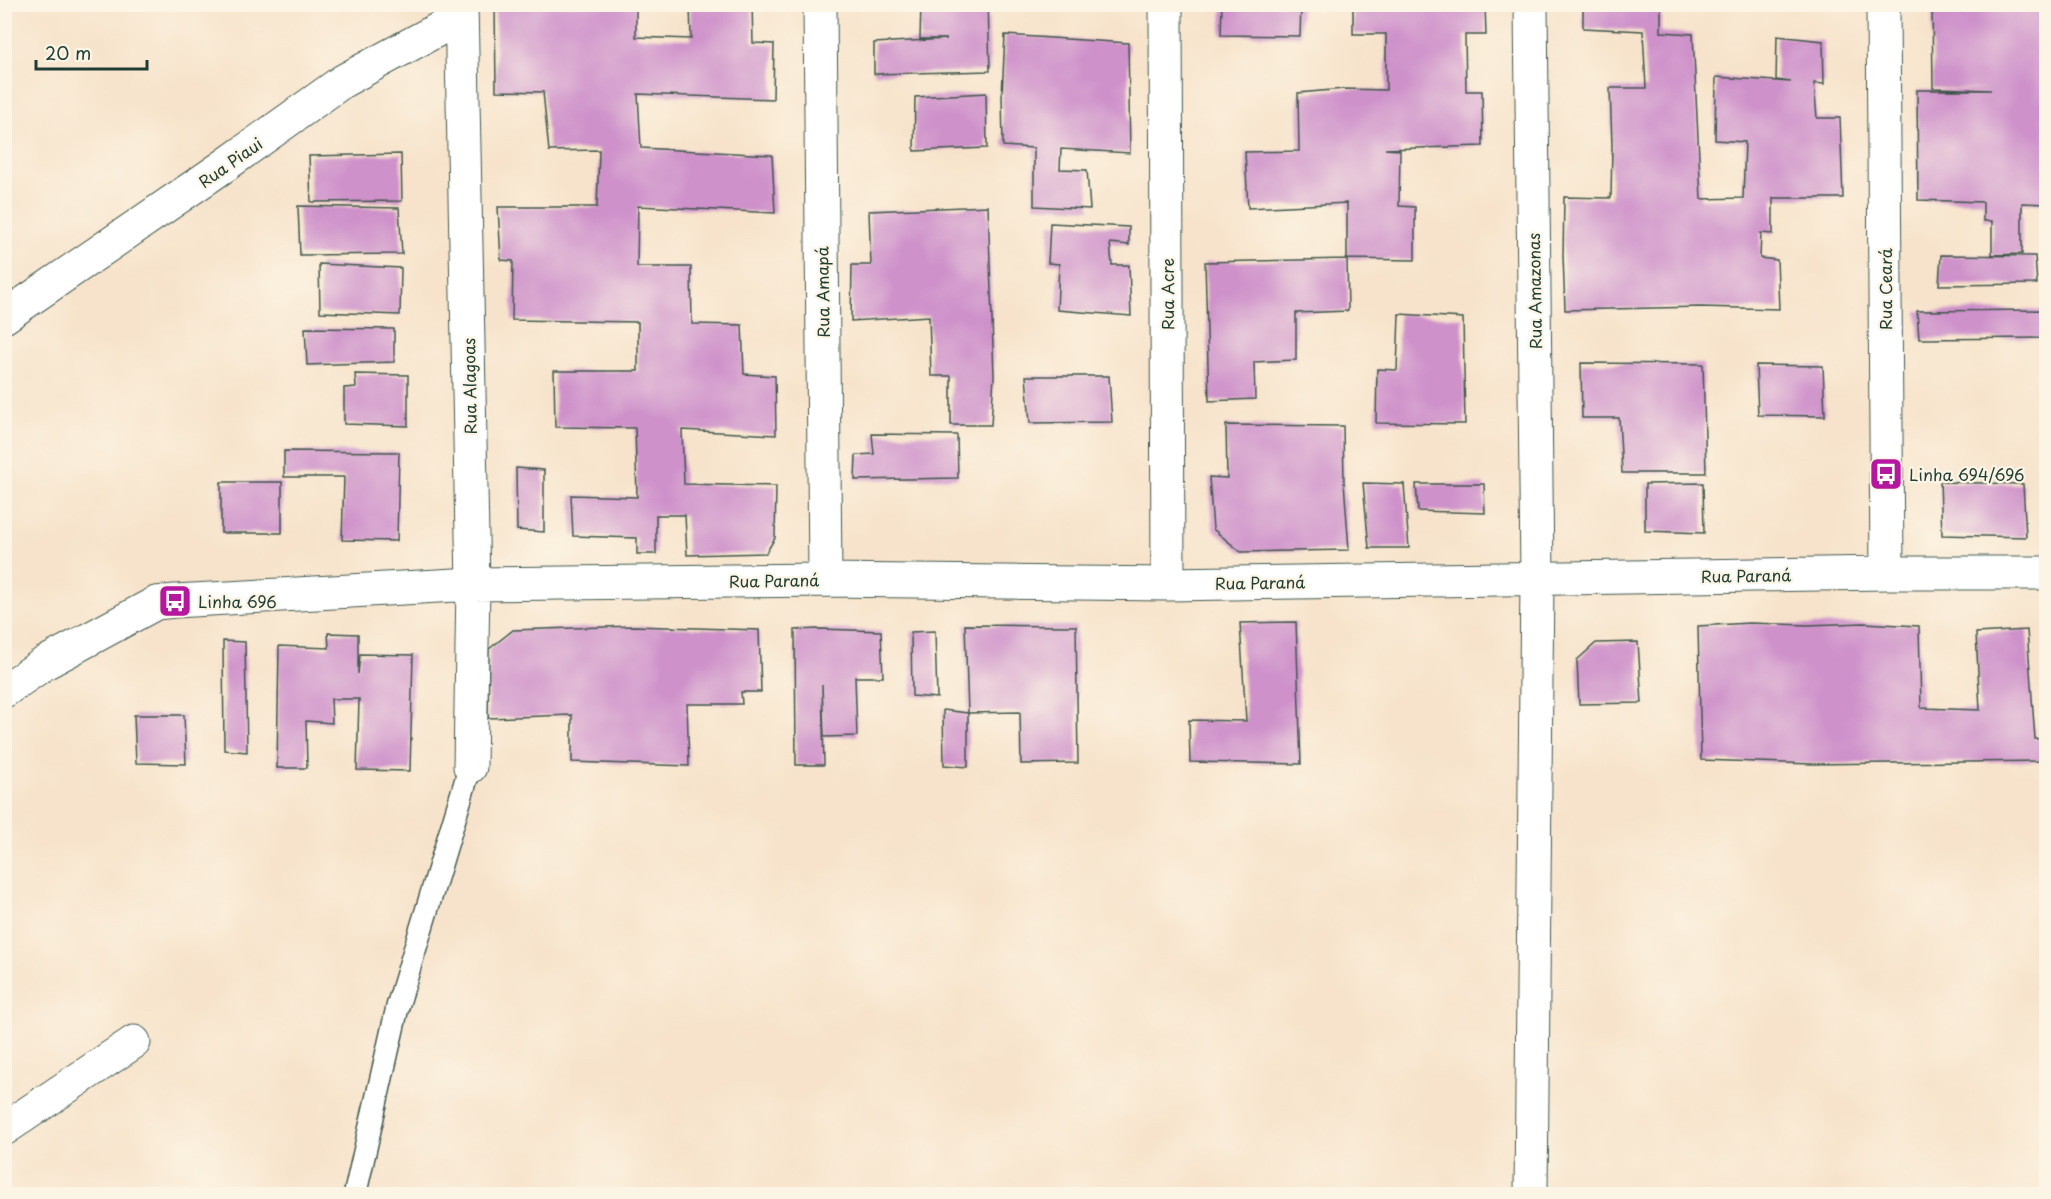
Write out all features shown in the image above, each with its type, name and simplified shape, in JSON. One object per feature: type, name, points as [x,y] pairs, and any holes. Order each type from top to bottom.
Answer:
[{"type":"street","name":"Rua Amapá","points":[[820,4],[825,580]]},
{"type":"street","name":"Rua Acre","points":[[1166,4],[1168,584]]},
{"type":"street","name":"Rua Amazonas","points":[[1531,4],[1537,578],[1531,1194]]},
{"type":"street","name":"Rua Ceará","points":[[1883,4],[1887,573]]},
{"type":"street","name":"Rua Piaui","points":[[4,317],[343,81],[461,10]]},
{"type":"street","name":"Rua Alagoas","points":[[461,10],[473,584],[470,766]]},
{"type":"street","name":"Rua Paraná","points":[[4,691],[45,663],[156,603],[473,584],[825,580],[1168,584],[1887,573],[2046,573]]},
{"type":"street","points":[[4,1129],[134,1042]]},
{"type":"lane","points":[[355,1194],[398,1005],[470,766]]},
{"type":"building","points":[[495,4],[636,4],[636,37],[691,39],[690,4],[752,4],[753,43],[774,44],[773,99],[638,94],[641,148],[772,155],[775,213],[638,206],[637,267],[691,267],[692,324],[742,325],[744,374],[775,376],[776,435],[682,430],[684,484],[776,486],[775,538],[766,553],[687,555],[685,515],[656,515],[656,554],[637,554],[637,538],[573,536],[571,495],[637,497],[635,428],[555,427],[554,371],[638,371],[638,322],[512,320],[513,261],[501,260],[498,207],[597,207],[599,150],[549,151],[543,92],[496,91]]},
{"type":"building","points":[[921,4],[988,4],[990,71],[874,74],[874,43],[947,39],[920,39]]},
{"type":"building","points":[[1088,4],[1129,4],[1129,9],[1088,6]]},
{"type":"building","points":[[1222,4],[1301,4],[1300,36],[1221,35]]},
{"type":"building","points":[[1353,4],[1485,4],[1486,35],[1465,35],[1466,91],[1482,91],[1483,146],[1385,149],[1400,150],[1399,206],[1415,207],[1415,260],[1347,259],[1347,203],[1248,208],[1245,152],[1299,151],[1298,93],[1344,89],[1386,90],[1386,34],[1353,34]]},
{"type":"building","points":[[1583,4],[1661,4],[1661,32],[1693,34],[1701,199],[1743,198],[1745,142],[1715,140],[1716,77],[1791,82],[1776,80],[1777,36],[1823,41],[1824,84],[1814,83],[1817,118],[1840,118],[1843,198],[1773,198],[1773,234],[1761,233],[1760,258],[1777,260],[1779,309],[1700,307],[1565,310],[1564,197],[1611,198],[1610,88],[1646,88],[1643,31],[1583,28]]},
{"type":"building","points":[[1932,4],[2046,4],[2046,204],[2022,203],[2022,254],[1992,255],[1992,221],[1983,221],[1983,202],[1918,200],[1917,90],[1991,90],[1933,88]]},
{"type":"building","points":[[1005,35],[1128,43],[1130,153],[1061,149],[1060,169],[1087,170],[1090,209],[1034,206],[1034,148],[1003,146],[1002,95]]},
{"type":"building","points":[[986,93],[987,148],[914,151],[915,97]]},
{"type":"building","points":[[401,154],[402,201],[311,202],[309,156]]},
{"type":"building","points":[[298,206],[399,208],[402,254],[300,255]]},
{"type":"building","points":[[988,206],[994,376],[991,425],[951,425],[951,376],[931,376],[929,316],[851,321],[852,265],[871,265],[869,211]]},
{"type":"building","points":[[1050,223],[1129,227],[1129,245],[1110,243],[1112,265],[1129,265],[1131,316],[1057,310],[1059,264],[1048,263]]},
{"type":"building","points":[[1941,255],[2035,256],[2037,284],[1939,285]]},
{"type":"building","points":[[1347,259],[1348,311],[1296,313],[1296,360],[1254,362],[1255,399],[1209,401],[1205,262]]},
{"type":"building","points":[[319,264],[401,268],[400,315],[320,312]]},
{"type":"building","points":[[2046,310],[2046,338],[1919,339],[1917,311]]},
{"type":"building","points":[[1399,314],[1463,318],[1465,424],[1376,423],[1377,369],[1397,370]]},
{"type":"building","points":[[305,328],[394,329],[394,362],[307,365]]},
{"type":"building","points":[[1581,363],[1703,364],[1706,473],[1622,473],[1619,418],[1582,418]]},
{"type":"building","points":[[1756,365],[1823,366],[1825,416],[1758,415]]},
{"type":"building","points":[[355,374],[408,375],[408,426],[344,424],[344,388],[356,387]]},
{"type":"building","points":[[1026,376],[1109,376],[1112,422],[1030,423]]},
{"type":"building","points":[[1226,425],[1343,426],[1349,550],[1241,552],[1213,529],[1209,477],[1227,478]]},
{"type":"building","points":[[872,434],[957,435],[958,478],[855,480],[856,455],[874,454]]},
{"type":"building","points":[[284,451],[399,452],[397,541],[342,540],[344,477],[284,477]]},
{"type":"building","points":[[516,468],[544,470],[544,532],[517,530]]},
{"type":"building","points":[[221,482],[282,482],[282,533],[221,533]]},
{"type":"building","points":[[1940,482],[2023,484],[2026,537],[1942,535]]},
{"type":"building","points":[[1363,483],[1404,484],[1409,548],[1369,548]]},
{"type":"building","points":[[1703,483],[1704,533],[1645,531],[1645,484]]},
{"type":"building","points":[[1416,484],[1484,484],[1485,513],[1418,511]]},
{"type":"building","points":[[1296,622],[1301,764],[1190,762],[1189,720],[1246,721],[1240,623]]},
{"type":"building","points":[[1749,623],[1807,625],[1864,623],[1919,626],[1921,708],[1980,710],[1976,633],[2027,630],[2035,739],[2046,739],[2046,761],[1812,764],[1701,760],[1698,626]]},
{"type":"building","points":[[965,625],[1076,626],[1078,763],[1021,764],[1020,712],[968,713]]},
{"type":"building","points":[[634,626],[759,630],[761,692],[741,692],[742,704],[687,704],[689,766],[572,762],[572,715],[488,718],[489,649],[513,630]]},
{"type":"building","points":[[795,630],[881,631],[883,677],[855,677],[857,736],[824,737],[822,685],[824,765],[796,765]]},
{"type":"building","points":[[935,631],[937,698],[912,696],[911,632]]},
{"type":"building","points":[[328,633],[358,634],[358,674],[360,654],[413,655],[410,771],[357,770],[359,699],[331,699],[332,723],[306,721],[307,768],[277,768],[279,646],[329,648]]},
{"type":"building","points":[[223,641],[245,642],[247,752],[224,750]]},
{"type":"building","points":[[1638,642],[1642,703],[1579,704],[1577,660],[1596,643]]},
{"type":"building","points":[[943,710],[968,713],[968,767],[944,765]]},
{"type":"building","points":[[134,715],[184,715],[186,764],[136,763]]},
{"type":"place","name":"Linha 694/696","points":[[1886,474]]},
{"type":"place","name":"Linha 696","points":[[175,601]]}]
